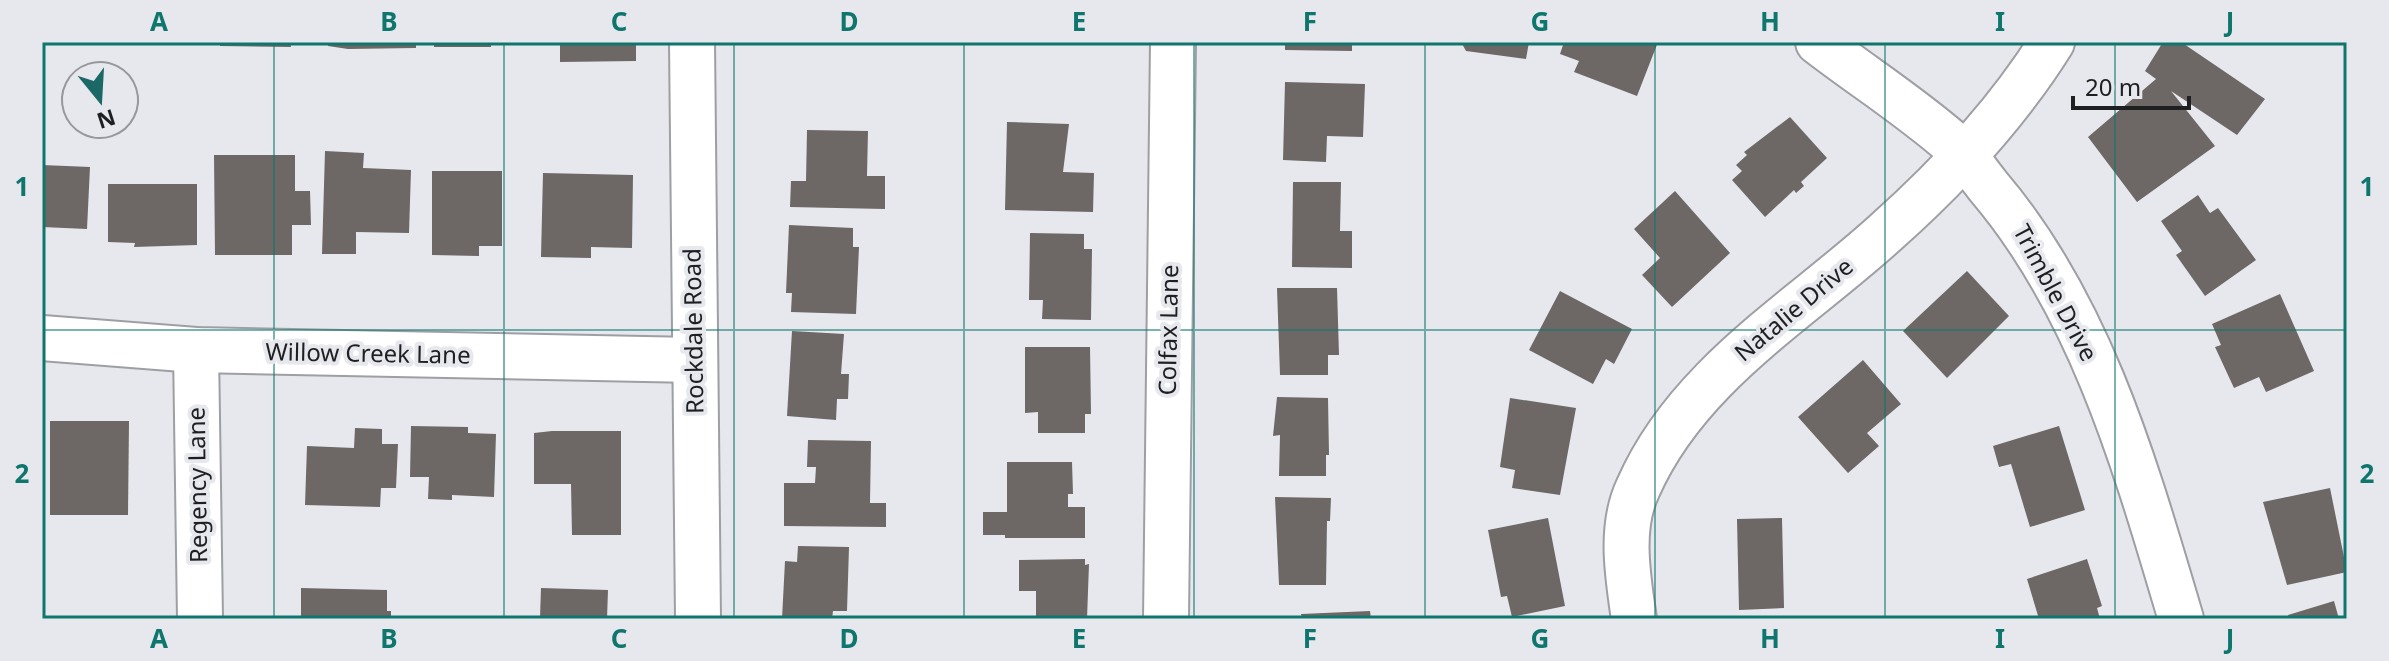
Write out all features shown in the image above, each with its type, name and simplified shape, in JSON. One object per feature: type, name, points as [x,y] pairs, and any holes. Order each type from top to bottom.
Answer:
[{"type":"street","name":"Rockdale Road","points":[[692,42],[698,619]]},
{"type":"street","name":"Colfax Lane","points":[[1166,619],[1173,42]]},
{"type":"street","name":"Trimble Drive","points":[[1818,42],[1953,145],[2018,221],[2067,302],[2099,373],[2138,482],[2181,619]]},
{"type":"street","name":"Natalie Drive","points":[[1634,619],[1625,557],[1636,490],[1674,425],[1719,373],[1885,233],[1964,157],[2027,82],[2052,42]]},
{"type":"street","name":"Willow Creek Lane","points":[[42,338],[196,350],[694,360]]},
{"type":"street","name":"Regency Lane","points":[[196,350],[200,619]]},
{"type":"building","points":[[220,42],[290,42],[291,47],[220,46]]},
{"type":"building","points":[[328,42],[416,42],[416,48],[348,49],[328,46]]},
{"type":"building","points":[[434,42],[491,42],[491,47],[434,47]]},
{"type":"building","points":[[560,42],[636,42],[636,61],[560,62]]},
{"type":"building","points":[[1285,42],[1352,42],[1352,51],[1285,50]]},
{"type":"building","points":[[1461,42],[1529,42],[1526,59],[1466,51]]},
{"type":"building","points":[[1564,42],[1658,42],[1637,96],[1574,72],[1579,61],[1560,54]]},
{"type":"building","points":[[2163,42],[2181,42],[2265,99],[2237,135],[2171,91],[2215,146],[2137,202],[2088,137],[2156,79],[2145,71]]},
{"type":"building","points":[[1285,82],[1365,84],[1363,137],[1327,136],[1326,162],[1283,160]]},
{"type":"building","points":[[1790,117],[1827,158],[1801,182],[1804,186],[1796,193],[1794,190],[1765,217],[1732,180],[1742,171],[1736,165],[1747,155],[1744,152]]},
{"type":"building","points":[[1007,122],[1069,124],[1063,172],[1094,173],[1093,212],[1005,210]]},
{"type":"building","points":[[807,130],[868,131],[867,176],[885,176],[885,209],[790,207],[791,181],[806,181]]},
{"type":"building","points":[[325,151],[364,153],[363,168],[411,170],[409,233],[356,232],[356,254],[322,254]]},
{"type":"building","points":[[214,155],[295,155],[295,191],[310,191],[311,225],[292,225],[292,255],[215,255]]},
{"type":"building","points":[[42,165],[90,167],[87,229],[42,227]]},
{"type":"building","points":[[432,171],[502,171],[502,246],[479,246],[479,256],[432,255]]},
{"type":"building","points":[[543,173],[633,175],[632,248],[591,247],[591,258],[541,257]]},
{"type":"building","points":[[1293,182],[1341,182],[1340,231],[1352,231],[1352,268],[1292,267]]},
{"type":"building","points":[[108,184],[197,184],[197,245],[134,247],[135,243],[108,242]]},
{"type":"building","points":[[1675,191],[1730,253],[1672,307],[1642,275],[1660,258],[1634,229]]},
{"type":"building","points":[[2198,195],[2210,213],[2218,208],[2256,260],[2205,296],[2176,255],[2182,251],[2161,221]]},
{"type":"building","points":[[789,225],[853,228],[853,247],[859,247],[856,314],[791,312],[792,293],[786,293]]},
{"type":"building","points":[[1030,233],[1084,234],[1084,249],[1092,249],[1091,320],[1042,319],[1043,300],[1029,300]]},
{"type":"building","points":[[1967,271],[2009,316],[1947,378],[1903,331]]},
{"type":"building","points":[[1277,288],[1337,288],[1339,355],[1328,355],[1328,375],[1280,375]]},
{"type":"building","points":[[1560,291],[1632,329],[1614,364],[1606,359],[1593,384],[1529,350]]},
{"type":"building","points":[[2280,294],[2314,371],[2266,392],[2259,377],[2234,388],[2215,347],[2221,345],[2212,324]]},
{"type":"building","points":[[792,331],[844,334],[841,374],[849,374],[848,399],[837,399],[836,420],[787,416]]},
{"type":"building","points":[[1025,347],[1090,347],[1091,414],[1085,414],[1085,433],[1038,433],[1038,412],[1025,413]]},
{"type":"building","points":[[1863,360],[1901,404],[1867,433],[1879,446],[1848,473],[1798,417]]},
{"type":"building","points":[[1277,397],[1328,398],[1329,455],[1326,455],[1326,476],[1279,476],[1280,435],[1273,436]]},
{"type":"building","points":[[1510,398],[1576,408],[1560,495],[1512,488],[1515,470],[1500,467]]},
{"type":"building","points":[[50,421],[129,421],[128,515],[50,515]]},
{"type":"building","points":[[411,426],[468,427],[468,433],[496,434],[494,497],[452,495],[452,500],[428,499],[429,477],[410,477]]},
{"type":"building","points":[[2059,426],[2085,510],[2030,527],[2011,464],[1999,467],[1993,446]]},
{"type":"building","points":[[355,428],[382,429],[382,444],[398,444],[396,488],[381,488],[380,507],[305,505],[307,446],[354,448]]},
{"type":"building","points":[[621,431],[621,535],[572,535],[571,484],[534,484],[534,433]]},
{"type":"building","points":[[808,440],[871,441],[870,503],[886,503],[886,527],[784,526],[784,483],[815,483],[816,467],[807,467]]},
{"type":"building","points":[[1007,462],[1072,462],[1073,494],[1068,494],[1068,507],[1085,507],[1085,538],[983,535],[983,512],[1007,512]]},
{"type":"building","points":[[2330,488],[2347,572],[2287,585],[2263,502]]},
{"type":"building","points":[[1275,497],[1331,498],[1330,521],[1327,521],[1326,585],[1279,585]]},
{"type":"building","points":[[1548,518],[1565,606],[1512,617],[1507,596],[1501,597],[1488,530]]},
{"type":"building","points":[[1782,518],[1784,608],[1739,610],[1737,519]]},
{"type":"building","points":[[798,546],[849,547],[847,611],[833,611],[832,619],[782,619],[785,561],[797,562]]},
{"type":"building","points":[[1085,559],[1085,565],[1089,564],[1087,619],[1036,619],[1036,591],[1019,591],[1019,560]]},
{"type":"building","points":[[2087,559],[2102,606],[2097,608],[2100,619],[2039,619],[2027,579]]},
{"type":"building","points":[[301,588],[387,590],[387,611],[391,611],[391,619],[301,619]]},
{"type":"building","points":[[541,588],[608,590],[607,619],[540,618]]},
{"type":"building","points":[[2334,601],[2339,619],[2289,619],[2288,615]]},
{"type":"building","points":[[1370,611],[1371,619],[1302,619],[1301,614]]}]
